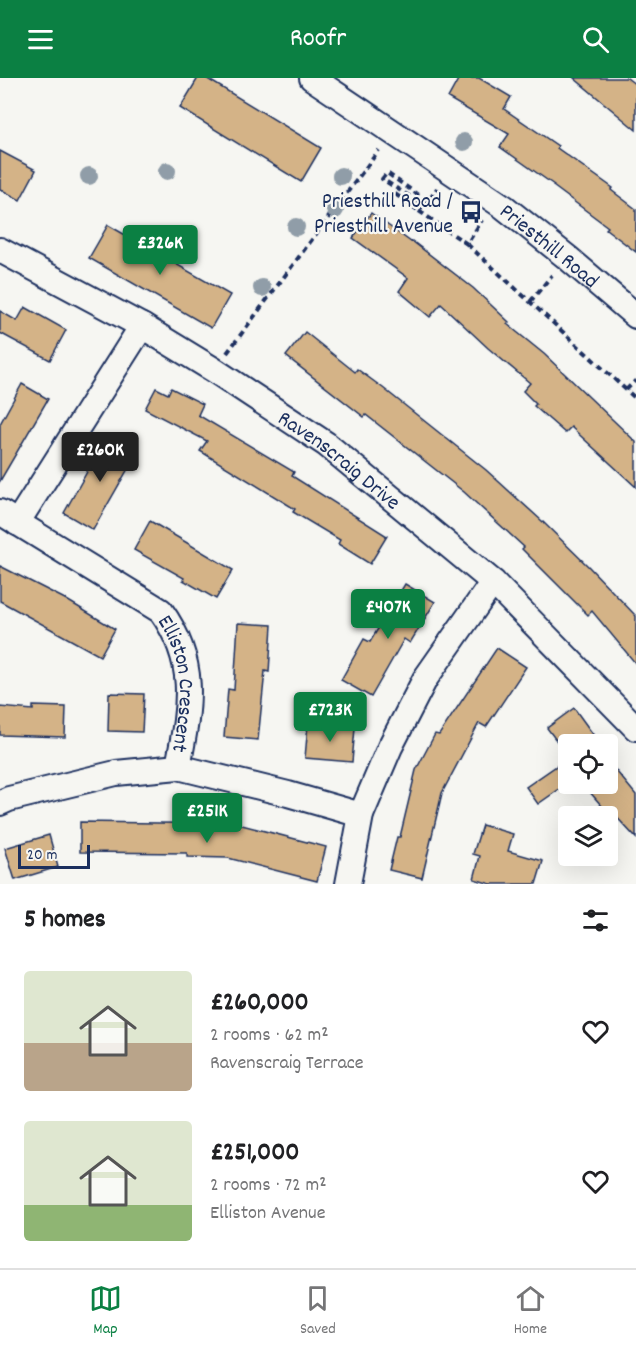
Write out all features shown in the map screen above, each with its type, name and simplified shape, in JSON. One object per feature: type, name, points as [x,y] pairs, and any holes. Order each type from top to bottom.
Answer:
[{"type":"street","name":"Priesthill Road","points":[[322,81],[494,201],[566,256],[636,316]]},
{"type":"street","name":"Ravenscraig Drive","points":[[0,250],[142,326],[214,370],[326,444],[493,582],[636,728]]},
{"type":"street","points":[[8,517],[142,326]]},
{"type":"street","name":"Elliston Crescent","points":[[8,517],[161,610],[180,645],[188,678],[189,708],[178,767]]},
{"type":"street","points":[[348,884],[361,814],[390,747],[425,679],[493,582]]},
{"type":"street","points":[[3,800],[116,773],[178,767],[361,814]]},
{"type":"path","points":[[214,370],[393,131]]},
{"type":"path","points":[[419,211],[423,205],[382,180],[387,173],[428,202],[450,171]]},
{"type":"path","points":[[395,194],[467,244],[636,399]]},
{"type":"path","points":[[467,244],[494,201]]},
{"type":"path","points":[[530,302],[566,256]]},
{"type":"path","points":[[626,390],[636,380]]},
{"type":"building","points":[[198,78],[206,78],[321,148],[301,182],[180,108]]},
{"type":"building","points":[[459,78],[479,78],[511,97],[504,109],[558,146],[557,148],[613,188],[611,190],[636,209],[636,252],[554,185],[500,147],[509,134],[448,98]]},
{"type":"building","points":[[574,78],[627,78],[636,85],[636,130]]},
{"type":"building","points":[[0,151],[36,170],[20,200],[0,189]]},
{"type":"building","points":[[371,213],[473,288],[509,322],[507,324],[544,354],[636,442],[636,487],[571,427],[565,433],[534,406],[536,404],[523,391],[530,383],[441,304],[430,317],[399,291],[408,278],[353,238]]},
{"type":"building","points":[[108,225],[230,295],[211,328],[89,258]]},
{"type":"building","points":[[25,307],[66,330],[50,360],[0,333],[0,311],[17,321]]},
{"type":"building","points":[[305,332],[355,372],[357,369],[383,388],[486,470],[589,567],[636,616],[636,664],[592,611],[588,615],[522,549],[524,547],[464,492],[286,356]]},
{"type":"building","points":[[22,384],[48,399],[0,481],[0,424]]},
{"type":"building","points":[[156,388],[168,394],[171,388],[203,404],[198,415],[294,472],[292,476],[387,536],[370,564],[338,544],[340,540],[293,512],[295,509],[200,451],[207,441],[145,409]]},
{"type":"building","points":[[107,436],[137,453],[93,530],[64,513]]},
{"type":"building","points":[[150,521],[233,570],[216,599],[134,550]]},
{"type":"building","points":[[0,566],[65,599],[115,629],[100,656],[0,601]]},
{"type":"building","points":[[405,584],[435,602],[410,643],[404,639],[371,697],[341,680],[364,639],[370,642]]},
{"type":"building","points":[[238,623],[272,625],[269,672],[265,671],[258,740],[224,737],[228,689],[234,690]]},
{"type":"building","points":[[497,648],[526,667],[486,727],[479,723],[442,793],[422,878],[389,870],[397,837],[400,837],[416,770],[435,734],[439,735]]},
{"type":"building","points":[[109,693],[144,694],[142,732],[108,731]]},
{"type":"building","points":[[33,706],[66,707],[65,737],[0,735],[0,707],[33,710]]},
{"type":"building","points":[[574,708],[593,734],[558,734],[558,743],[547,728]]},
{"type":"building","points":[[308,724],[355,728],[352,762],[305,758]]},
{"type":"building","points":[[558,765],[558,790],[538,804],[526,787]]},
{"type":"building","points":[[618,773],[636,795],[636,838],[618,819],[618,806],[602,806],[592,794],[618,794]]},
{"type":"building","points":[[80,822],[238,824],[326,847],[317,881],[228,858],[187,857],[187,853],[80,852]]},
{"type":"building","points":[[482,825],[513,834],[508,851],[543,861],[536,884],[491,884],[474,879],[480,856],[473,854]]},
{"type":"building","points":[[49,835],[58,867],[15,880],[5,848]]},
{"type":"place","name":"Priesthill Road / Priesthill Avenue","points":[[471,212]]}]
